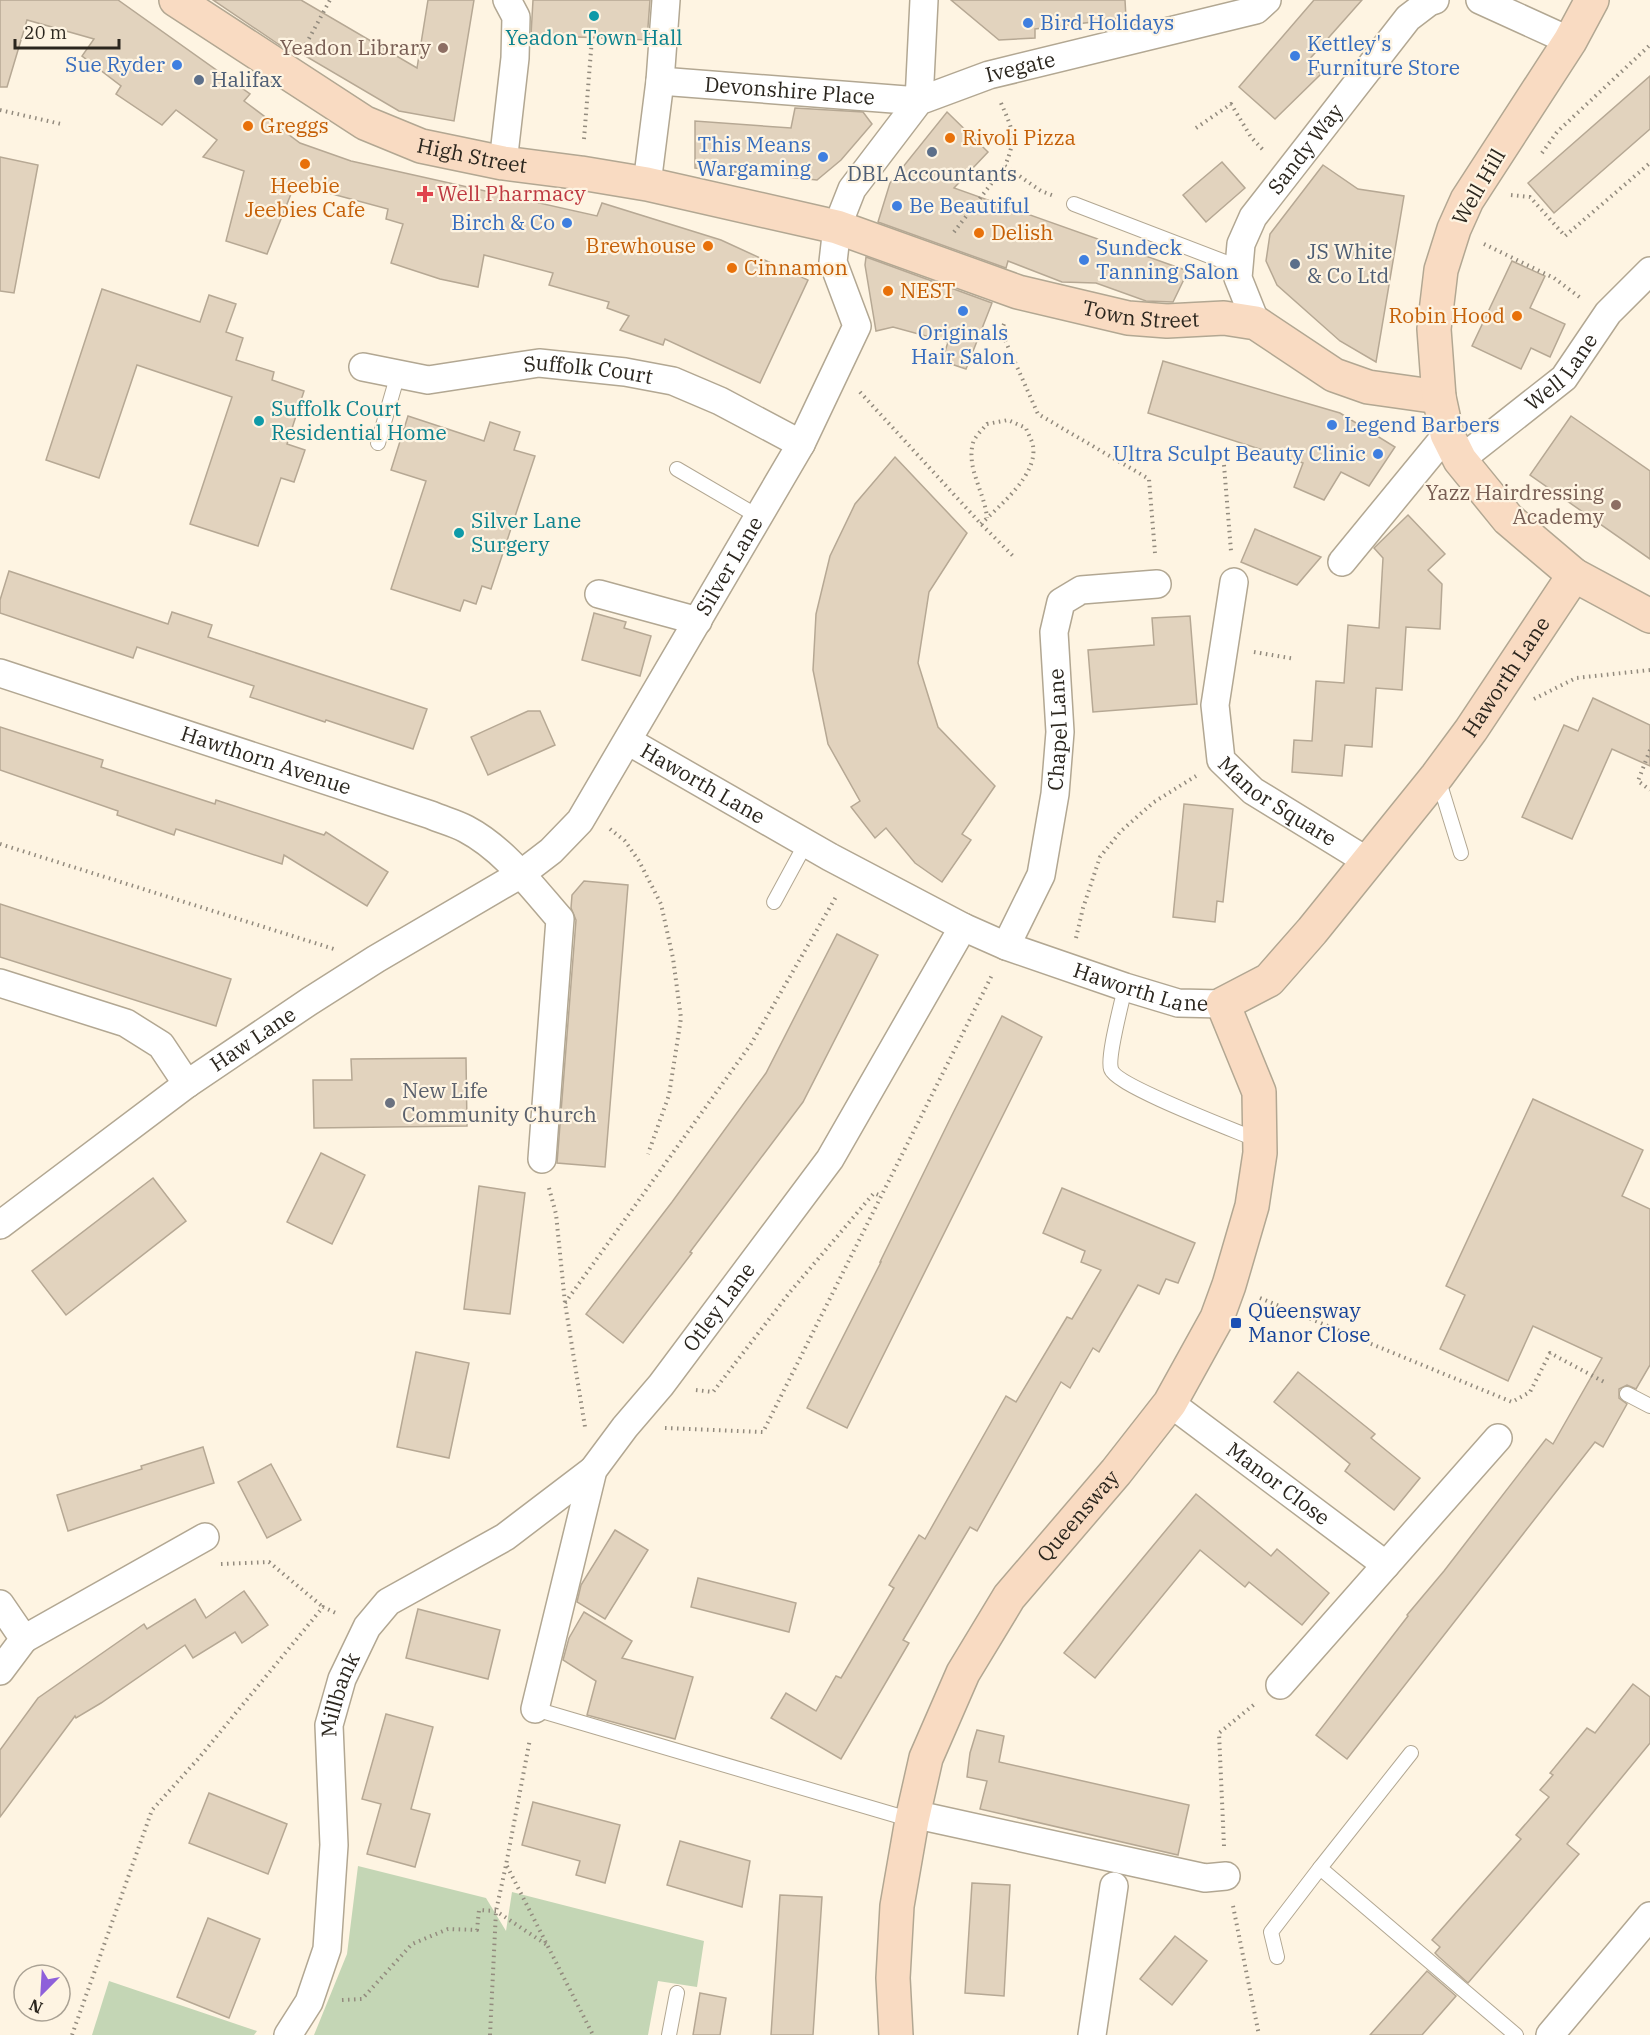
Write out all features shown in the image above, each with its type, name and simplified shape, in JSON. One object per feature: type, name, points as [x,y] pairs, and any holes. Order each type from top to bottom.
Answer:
[{"type":"street","name":"High Street","points":[[176,0],[365,123],[421,146],[503,163],[647,184],[837,227]]},
{"type":"street","points":[[503,163],[515,58],[516,16],[507,0]]},
{"type":"street","points":[[647,184],[660,81],[666,0]]},
{"type":"street","points":[[837,227],[852,189],[919,101],[924,0]]},
{"type":"street","name":"Ivegate","points":[[919,101],[989,75],[1256,10],[1267,0]]},
{"type":"street","name":"Sandy Way","points":[[1256,323],[1238,278],[1240,244],[1253,217],[1408,18],[1435,0]]},
{"type":"street","points":[[1480,0],[1570,40]]},
{"type":"street","name":"Well Hill","points":[[1454,447],[1439,397],[1434,329],[1441,270],[1454,229],[1474,190],[1570,40],[1592,0]]},
{"type":"street","name":"Devonshire Place","points":[[660,81],[919,101]]},
{"type":"street","name":"Town Street","points":[[837,227],[1018,292],[1128,318],[1167,321],[1224,318],[1256,323],[1334,375],[1368,387],[1439,397]]},
{"type":"street","name":"Silver Lane","points":[[521,874],[551,851],[579,821],[801,444],[857,326],[833,262],[837,227]]},
{"type":"street","name":"Well Lane","points":[[1342,562],[1454,447],[1564,378],[1608,313],[1650,270]]},
{"type":"street","name":"Suffolk Court","points":[[363,367],[428,380],[539,363],[625,372],[673,381],[720,401],[801,444]]},
{"type":"street","points":[[1454,447],[1508,519],[1574,575],[1650,616]]},
{"type":"street","name":"Haworth Lane","points":[[628,741],[852,869],[963,927],[1006,946],[1178,1003],[1223,1004],[1269,980],[1312,931],[1472,730],[1574,575]]},
{"type":"street","name":"Manor Square","points":[[1234,582],[1215,705],[1221,760],[1253,791],[1367,861]]},
{"type":"street","name":"Chapel Lane","points":[[1006,946],[1041,876],[1055,794],[1060,732],[1054,632],[1061,602],[1081,591],[1157,584]]},
{"type":"street","points":[[599,594],[698,621]]},
{"type":"street","name":"Hawthorn Avenue","points":[[0,673],[431,815],[466,829],[492,847],[521,874],[560,919],[542,1159]]},
{"type":"street","name":"Haw Lane","points":[[0,1225],[187,1083],[310,1000],[521,874]]},
{"type":"street","name":"Otley Lane","points":[[535,1709],[593,1470],[625,1427],[661,1385],[830,1159],[963,927]]},
{"type":"street","points":[[0,983],[126,1023],[161,1045],[187,1083]]},
{"type":"street","name":"Queensway","points":[[896,2035],[893,1978],[897,1906],[913,1817],[927,1758],[963,1673],[1009,1597],[1116,1472],[1170,1403],[1217,1318],[1229,1285],[1252,1206],[1260,1153],[1259,1092],[1223,1004]]},
{"type":"street","name":"Manor Close","points":[[1170,1403],[1386,1565]]},
{"type":"street","points":[[1280,1685],[1498,1438]]},
{"type":"street","name":"Millbank","points":[[288,2035],[309,2002],[327,1949],[334,1845],[329,1725],[342,1679],[367,1627],[388,1602],[505,1537],[593,1470]]},
{"type":"street","points":[[0,1671],[24,1640],[205,1537]]},
{"type":"street","points":[[0,1604],[24,1640]]},
{"type":"street","points":[[913,1817],[1205,1878],[1226,1876]]},
{"type":"street","points":[[1092,2035],[1114,1886]]},
{"type":"street","points":[[1550,2035],[1650,1916]]},
{"type":"lane","points":[[1074,204],[1238,267]]},
{"type":"lane","points":[[378,443],[398,374]]},
{"type":"lane","points":[[677,469],[759,517]]},
{"type":"lane","points":[[1437,776],[1461,853]]},
{"type":"lane","points":[[774,902],[806,843]]},
{"type":"lane","points":[[1125,987],[1111,1054],[1111,1069],[1118,1079],[1165,1102],[1260,1141]]},
{"type":"lane","points":[[1627,1394],[1650,1406]]},
{"type":"lane","points":[[535,1709],[913,1817]]},
{"type":"lane","points":[[1277,1957],[1272,1932],[1411,1753]]},
{"type":"lane","points":[[1320,1868],[1516,2035]]},
{"type":"lane","points":[[669,2035],[677,1993]]},
{"type":"path","points":[[290,74],[330,0]]},
{"type":"path","points":[[581,173],[592,38]]},
{"type":"path","points":[[1538,159],[1557,132],[1650,45]]},
{"type":"path","points":[[932,261],[1005,166],[1012,149],[1014,132],[989,75]]},
{"type":"path","points":[[1196,128],[1231,104],[1251,137],[1286,175]]},
{"type":"path","points":[[0,110],[61,124]]},
{"type":"path","points":[[1474,190],[1530,197],[1565,236],[1650,163]]},
{"type":"path","points":[[1005,166],[1041,191],[1074,204]]},
{"type":"path","points":[[1511,195],[1518,186]]},
{"type":"path","points":[[1500,252],[1554,278]]},
{"type":"path","points":[[1018,292],[1001,331],[1038,414],[1149,479],[1157,584]]},
{"type":"path","points":[[837,367],[1015,558]]},
{"type":"path","points":[[981,524],[987,518],[1021,482],[1032,466],[1033,447],[1026,428],[1008,420],[987,423],[973,441],[972,464],[986,507],[987,518]]},
{"type":"path","points":[[1224,465],[1234,582]]},
{"type":"path","points":[[1224,647],[1295,659]]},
{"type":"path","points":[[1524,704],[1576,678],[1650,670]]},
{"type":"path","points":[[1650,750],[1638,781],[1650,790]]},
{"type":"path","points":[[1070,968],[1083,908],[1100,857],[1121,831],[1154,801],[1221,760]]},
{"type":"path","points":[[586,810],[625,842],[639,861],[661,904],[673,958],[681,1018],[669,1095],[648,1154]]},
{"type":"path","points":[[0,844],[323,946],[376,960]]},
{"type":"path","points":[[565,1304],[750,1044],[852,869]]},
{"type":"path","points":[[625,1427],[763,1431],[1006,946]]},
{"type":"path","points":[[542,1159],[556,1214],[565,1304],[593,1470]]},
{"type":"path","points":[[661,1385],[713,1392],[790,1292],[874,1193],[881,1196]]},
{"type":"path","points":[[1229,1285],[1512,1402],[1530,1392],[1550,1353],[1627,1394]]},
{"type":"path","points":[[174,1553],[225,1565],[269,1562],[323,1607],[367,1627]]},
{"type":"path","points":[[72,2035],[152,1810],[198,1759],[323,1607]]},
{"type":"path","points":[[1259,2035],[1226,1876],[1219,1733],[1280,1685]]},
{"type":"path","points":[[490,2035],[496,1911],[535,1709]]},
{"type":"path","points":[[506,1865],[592,2035]]},
{"type":"path","points":[[309,2002],[362,1999],[412,1944],[448,1929],[477,1930],[479,1910],[496,1911],[547,1945]]},
{"type":"green space","points":[[358,1866],[486,1898],[506,1931],[512,1892],[704,1941],[697,1987],[658,1981],[648,2035],[314,2035],[347,1954]]},
{"type":"green space","points":[[109,1981],[257,2031],[254,2035],[92,2035]]},
{"type":"building","points":[[0,0],[118,0],[250,94],[244,101],[300,143],[351,161],[597,216],[602,203],[721,240],[808,280],[760,383],[665,339],[663,345],[620,330],[629,316],[607,308],[609,302],[549,285],[553,273],[484,255],[478,287],[440,279],[391,263],[403,224],[386,219],[388,209],[295,184],[267,254],[226,241],[244,171],[203,157],[217,140],[176,110],[162,125],[116,94],[121,86],[82,56],[94,39],[27,20],[7,87],[0,87]]},
{"type":"building","points":[[213,0],[301,0],[417,68],[428,0],[474,0],[454,121],[399,111],[292,48],[290,52]]},
{"type":"building","name":"Yeadon Town Hall","points":[[533,0],[650,0],[647,40],[531,35]]},
{"type":"building","points":[[951,0],[1125,0],[1126,18],[1035,29],[1035,38],[999,40]]},
{"type":"building","points":[[1314,0],[1362,0],[1307,62],[1321,74],[1275,119],[1239,87]]},
{"type":"building","points":[[1650,76],[1650,129],[1554,213],[1528,183]]},
{"type":"building","points":[[795,108],[863,112],[872,124],[841,160],[817,180],[695,168],[695,121],[791,128]]},
{"type":"building","points":[[947,112],[988,152],[954,188],[1188,271],[1173,302],[1146,301],[1096,283],[1062,282],[1008,261],[1006,268],[878,222],[890,183]]},
{"type":"building","points":[[0,157],[38,165],[14,293],[0,291]]},
{"type":"building","points":[[1222,162],[1245,188],[1206,222],[1183,195]]},
{"type":"building","points":[[1323,165],[1358,189],[1404,196],[1376,362],[1340,341],[1277,285],[1266,261],[1270,234]]},
{"type":"building","points":[[866,257],[992,303],[966,369],[942,361],[948,342],[893,327],[876,331],[865,265]]},
{"type":"building","name":"Robin Hood","points":[[1512,261],[1545,276],[1530,308],[1565,324],[1550,357],[1531,348],[1521,369],[1472,346]]},
{"type":"building","name":"Suffolk Court Residential Home","points":[[102,289],[200,322],[209,295],[236,304],[226,332],[243,338],[236,360],[274,372],[272,380],[304,391],[287,444],[305,450],[294,482],[281,478],[258,546],[190,524],[232,397],[137,365],[99,478],[46,460]]},
{"type":"building","points":[[1163,361],[1340,413],[1395,447],[1369,486],[1341,472],[1324,500],[1294,487],[1303,463],[1148,413]]},
{"type":"building","name":"Silver Lane Surgery","points":[[408,416],[484,441],[490,422],[520,432],[514,450],[535,456],[491,589],[482,586],[476,604],[464,600],[460,611],[391,589],[426,481],[391,470]]},
{"type":"building","points":[[1571,416],[1650,471],[1650,559],[1530,475]]},
{"type":"building","points":[[895,457],[967,533],[929,592],[918,663],[938,727],[995,786],[962,834],[971,840],[942,882],[915,863],[886,828],[875,838],[851,807],[860,801],[828,744],[813,670],[816,614],[830,556],[855,504]]},
{"type":"building","points":[[1408,515],[1445,554],[1428,570],[1442,584],[1440,629],[1406,627],[1402,690],[1376,688],[1372,747],[1345,745],[1342,776],[1292,772],[1294,740],[1312,741],[1316,681],[1344,683],[1348,625],[1379,628],[1383,558],[1374,548]]},
{"type":"building","points":[[1255,529],[1321,557],[1297,585],[1241,562]]},
{"type":"building","points":[[9,571],[168,624],[172,612],[212,625],[208,637],[427,709],[413,749],[250,697],[254,686],[137,647],[133,658],[0,613],[0,600]]},
{"type":"building","points":[[594,613],[626,622],[624,628],[651,636],[640,676],[582,660]]},
{"type":"building","points":[[1190,616],[1197,704],[1093,712],[1088,650],[1154,645],[1152,618]]},
{"type":"building","points":[[1593,698],[1650,725],[1650,766],[1612,749],[1572,839],[1522,817],[1564,725],[1578,731]]},
{"type":"building","points":[[528,711],[540,711],[555,745],[488,775],[471,737]]},
{"type":"building","points":[[0,727],[103,760],[101,767],[215,804],[216,800],[324,835],[326,832],[388,872],[367,906],[284,855],[282,864],[176,829],[174,835],[117,815],[118,811],[0,770]]},
{"type":"building","points":[[1184,804],[1233,809],[1223,902],[1217,901],[1215,922],[1173,917]]},
{"type":"building","points":[[584,881],[628,885],[605,1167],[557,1163],[576,920],[571,908],[572,895]]},
{"type":"building","points":[[0,904],[231,979],[216,1026],[0,957]]},
{"type":"building","points":[[837,934],[878,955],[803,1102],[623,1343],[586,1314],[672,1202],[766,1073]]},
{"type":"building","points":[[1002,1016],[1042,1037],[847,1428],[807,1408]]},
{"type":"building","name":"New Life Community Church","points":[[466,1058],[467,1126],[314,1128],[313,1080],[352,1080],[351,1059]]},
{"type":"building","points":[[1533,1099],[1643,1150],[1622,1196],[1650,1209],[1650,1365],[1636,1389],[1627,1385],[1619,1389],[1619,1398],[1627,1404],[1603,1447],[1595,1442],[1347,1759],[1316,1735],[1546,1439],[1553,1444],[1602,1358],[1533,1326],[1508,1381],[1440,1349],[1465,1295],[1446,1286]]},
{"type":"building","points":[[321,1153],[365,1175],[332,1244],[287,1222]]},
{"type":"building","points":[[153,1178],[186,1221],[66,1315],[32,1271]]},
{"type":"building","points":[[479,1186],[525,1193],[510,1314],[464,1309]]},
{"type":"building","points":[[1062,1188],[1195,1243],[1178,1283],[1166,1279],[1159,1294],[1138,1285],[1099,1352],[1093,1348],[1070,1388],[1061,1382],[977,1531],[970,1527],[903,1640],[909,1643],[841,1759],[771,1718],[786,1693],[816,1711],[836,1676],[841,1678],[894,1588],[889,1585],[919,1535],[925,1539],[1006,1396],[1016,1402],[1067,1317],[1072,1319],[1101,1270],[1081,1262],[1085,1251],[1043,1233]]},
{"type":"building","points":[[416,1352],[469,1363],[449,1458],[397,1447]]},
{"type":"building","points":[[1298,1372],[1375,1434],[1371,1438],[1420,1478],[1394,1510],[1345,1471],[1350,1464],[1274,1402]]},
{"type":"building","points":[[203,1447],[214,1483],[68,1531],[57,1495],[142,1469],[141,1466]]},
{"type":"building","points":[[271,1464],[301,1520],[267,1538],[238,1482]]},
{"type":"building","points":[[1196,1494],[1271,1556],[1277,1549],[1329,1593],[1302,1625],[1249,1582],[1245,1587],[1200,1550],[1095,1678],[1064,1653]]},
{"type":"building","points":[[615,1530],[648,1550],[605,1619],[577,1602],[581,1585]]},
{"type":"building","points":[[698,1578],[796,1603],[789,1632],[691,1607]]},
{"type":"building","points":[[244,1591],[268,1625],[242,1643],[235,1632],[193,1658],[185,1645],[101,1703],[76,1718],[75,1716],[0,1817],[0,1750],[38,1698],[144,1624],[147,1629],[195,1599],[206,1618]]},
{"type":"building","points":[[418,1609],[500,1630],[488,1679],[406,1658]]},
{"type":"building","points":[[584,1612],[632,1641],[622,1658],[693,1677],[675,1739],[587,1715],[596,1681],[563,1660],[569,1638]]},
{"type":"building","points":[[1633,1684],[1650,1697],[1650,1743],[1567,1844],[1579,1854],[1468,1983],[1435,1953],[1440,1947],[1432,1940],[1521,1839],[1516,1835],[1549,1797],[1540,1790],[1553,1775],[1550,1773],[1587,1728],[1595,1733]]},
{"type":"building","points":[[386,1714],[433,1727],[411,1809],[430,1814],[415,1867],[367,1854],[381,1804],[362,1799]]},
{"type":"building","points":[[977,1730],[1004,1736],[999,1762],[1189,1805],[1178,1855],[980,1809],[987,1781],[967,1777],[970,1753]]},
{"type":"building","points":[[209,1793],[287,1824],[268,1874],[189,1843]]},
{"type":"building","points":[[533,1802],[620,1825],[605,1883],[576,1875],[580,1861],[522,1845]]},
{"type":"building","points":[[680,1841],[750,1861],[742,1907],[667,1885]]},
{"type":"building","points":[[972,1883],[1010,1885],[1004,1996],[965,1993]]},
{"type":"building","points":[[780,1895],[822,1897],[813,2035],[771,2035]]},
{"type":"building","points":[[208,1918],[260,1939],[229,2018],[177,1997]]},
{"type":"building","points":[[1175,1936],[1207,1961],[1172,2005],[1140,1979]]},
{"type":"building","points":[[1427,1971],[1456,1996],[1422,2035],[1370,2035]]},
{"type":"building","points":[[700,1993],[726,1998],[720,2035],[693,2035]]},
{"type":"place","name":"Yeadon Town Hall","points":[[594,16]]},
{"type":"place","name":"Bird Holidays","points":[[1028,23]]},
{"type":"place","name":"Yeadon Library","points":[[443,48]]},
{"type":"place","name":"Kettley's Furniture Store","points":[[1295,56]]},
{"type":"place","name":"Sue Ryder","points":[[177,65]]},
{"type":"place","name":"Halifax","points":[[199,80]]},
{"type":"place","name":"Greggs","points":[[248,126]]},
{"type":"place","name":"Rivoli Pizza","points":[[950,138]]},
{"type":"place","name":"DBL Accountants","points":[[932,152]]},
{"type":"place","name":"This Means Wargaming","points":[[823,157]]},
{"type":"place","name":"Heebie Jeebies Cafe","points":[[305,164]]},
{"type":"place","name":"Well Pharmacy","points":[[425,194]]},
{"type":"place","name":"Be Beautiful","points":[[897,206]]},
{"type":"place","name":"Birch & Co","points":[[567,223]]},
{"type":"place","name":"Delish","points":[[979,233]]},
{"type":"place","name":"Brewhouse","points":[[708,246]]},
{"type":"place","name":"Sundeck Tanning Salon","points":[[1084,260]]},
{"type":"place","name":"JS White & Co Ltd","points":[[1295,264]]},
{"type":"place","name":"Cinnamon","points":[[732,268]]},
{"type":"place","name":"NEST","points":[[888,291]]},
{"type":"place","name":"Originals Hair Salon","points":[[963,311]]},
{"type":"place","name":"Robin Hood","points":[[1517,316]]},
{"type":"place","name":"Suffolk Court Residential Home","points":[[259,421]]},
{"type":"place","name":"Legend Barbers","points":[[1332,425]]},
{"type":"place","name":"Ultra Sculpt Beauty Clinic","points":[[1378,454]]},
{"type":"place","name":"Yazz Hairdressing Academy","points":[[1616,505]]},
{"type":"place","name":"Silver Lane Surgery","points":[[459,533]]},
{"type":"place","name":"New Life Community Church","points":[[390,1103]]},
{"type":"place","name":"Queensway Manor Close","points":[[1236,1323]]}]
